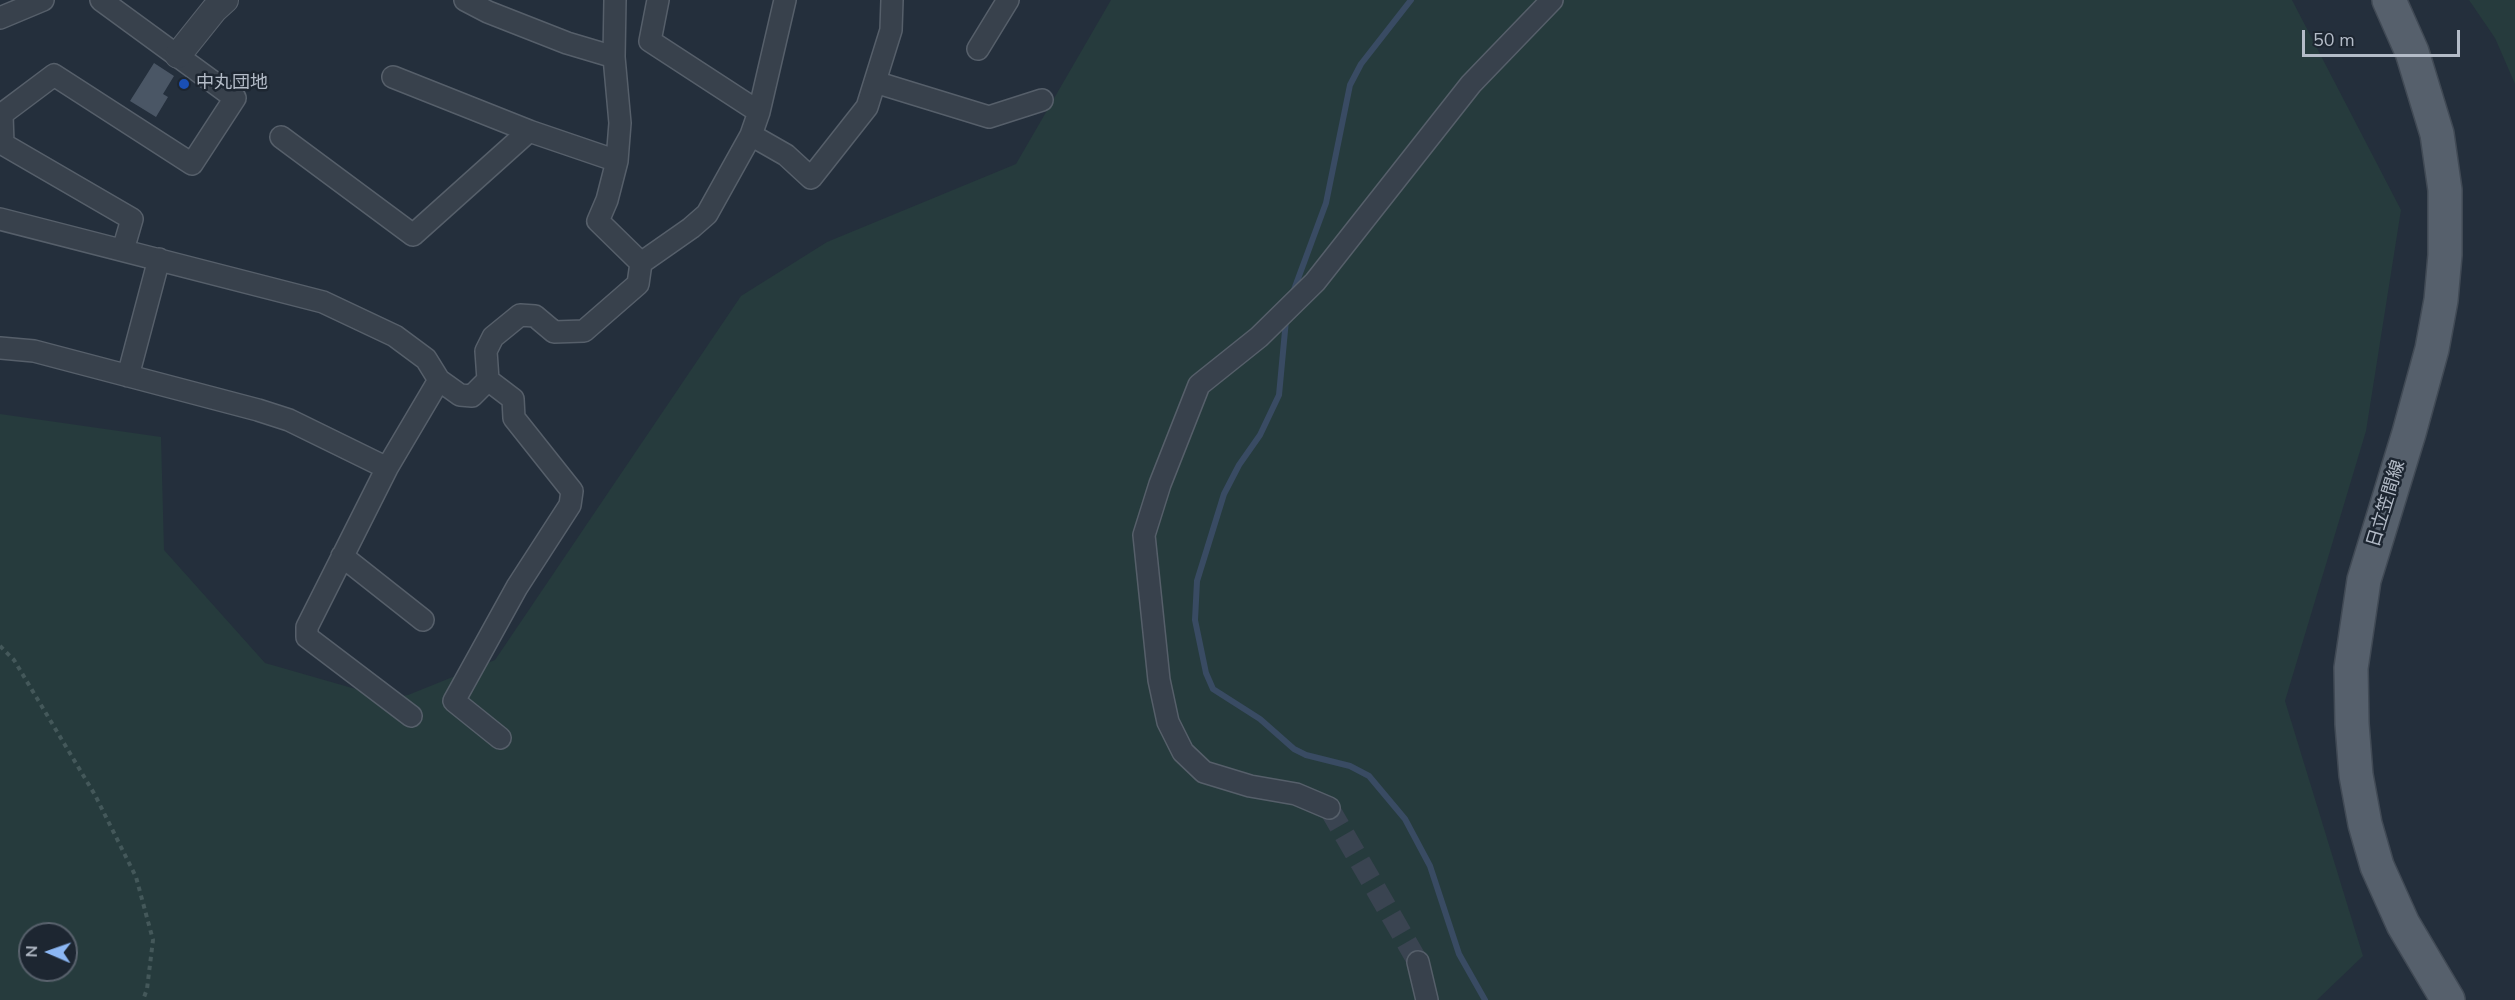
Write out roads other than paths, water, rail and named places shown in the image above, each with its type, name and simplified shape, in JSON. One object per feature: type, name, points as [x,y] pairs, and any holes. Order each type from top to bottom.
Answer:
[{"type":"main road","name":"日立笠間線","points":[[2389,0],[2426,90],[2437,134],[2445,190],[2445,255],[2441,300],[2432,349],[2364,580],[2351,668],[2352,724],[2356,775],[2365,824],[2377,866],[2403,924],[2448,1000]]},
{"type":"street","points":[[0,18],[43,0]]},
{"type":"street","points":[[101,0],[235,98],[192,164],[54,75],[2,114],[3,144],[132,219],[123,250]]},
{"type":"street","points":[[178,55],[214,10],[225,0]]},
{"type":"street","points":[[465,0],[567,43],[614,57]]},
{"type":"street","points":[[615,0],[614,57],[620,123],[617,161],[607,200],[598,221],[641,263]]},
{"type":"street","points":[[658,0],[650,41],[759,112]]},
{"type":"street","points":[[500,738],[454,701],[517,587],[570,505],[572,491],[514,418],[513,399],[488,380],[486,351],[493,337],[520,315],[535,316],[554,332],[584,332],[638,284],[641,263],[691,228],[707,213],[752,135],[785,0]]},
{"type":"street","points":[[752,135],[786,155],[811,178],[867,107],[891,30],[892,0]]},
{"type":"street","points":[[978,49],[1008,0]]},
{"type":"street","points":[[1329,808],[1296,794],[1250,786],[1204,772],[1183,752],[1168,722],[1159,680],[1144,535],[1160,484],[1199,385],[1259,337],[1315,282],[1471,84],[1552,0]]},
{"type":"street","points":[[393,78],[529,131],[617,161]]},
{"type":"street","points":[[875,82],[989,117],[1042,100]]},
{"type":"street","points":[[281,137],[413,235],[529,131]]},
{"type":"street","points":[[0,219],[323,302],[395,336],[426,359],[439,380],[460,395],[472,396],[488,380]]},
{"type":"street","points":[[128,376],[159,260]]},
{"type":"street","points":[[0,348],[34,351],[289,420],[387,468]]},
{"type":"street","points":[[411,716],[307,637],[307,627],[387,468],[439,380]]},
{"type":"street","points":[[342,556],[423,620]]},
{"type":"street","points":[[1418,962],[1427,1000]]},
{"type":"waterway","points":[[1292,295],[1326,203],[1350,85],[1361,64],[1411,0]]},
{"type":"waterway","points":[[1286,320],[1279,395],[1260,435],[1239,465],[1224,494],[1197,581],[1195,620],[1206,673],[1213,689],[1260,719],[1294,749],[1306,755],[1350,766],[1369,776],[1405,819],[1430,866],[1459,954],[1485,1000]]},
{"type":"tunnel","points":[[1329,808],[1418,962]]},
{"type":"place","name":"中丸団地","points":[[184,84]]}]
